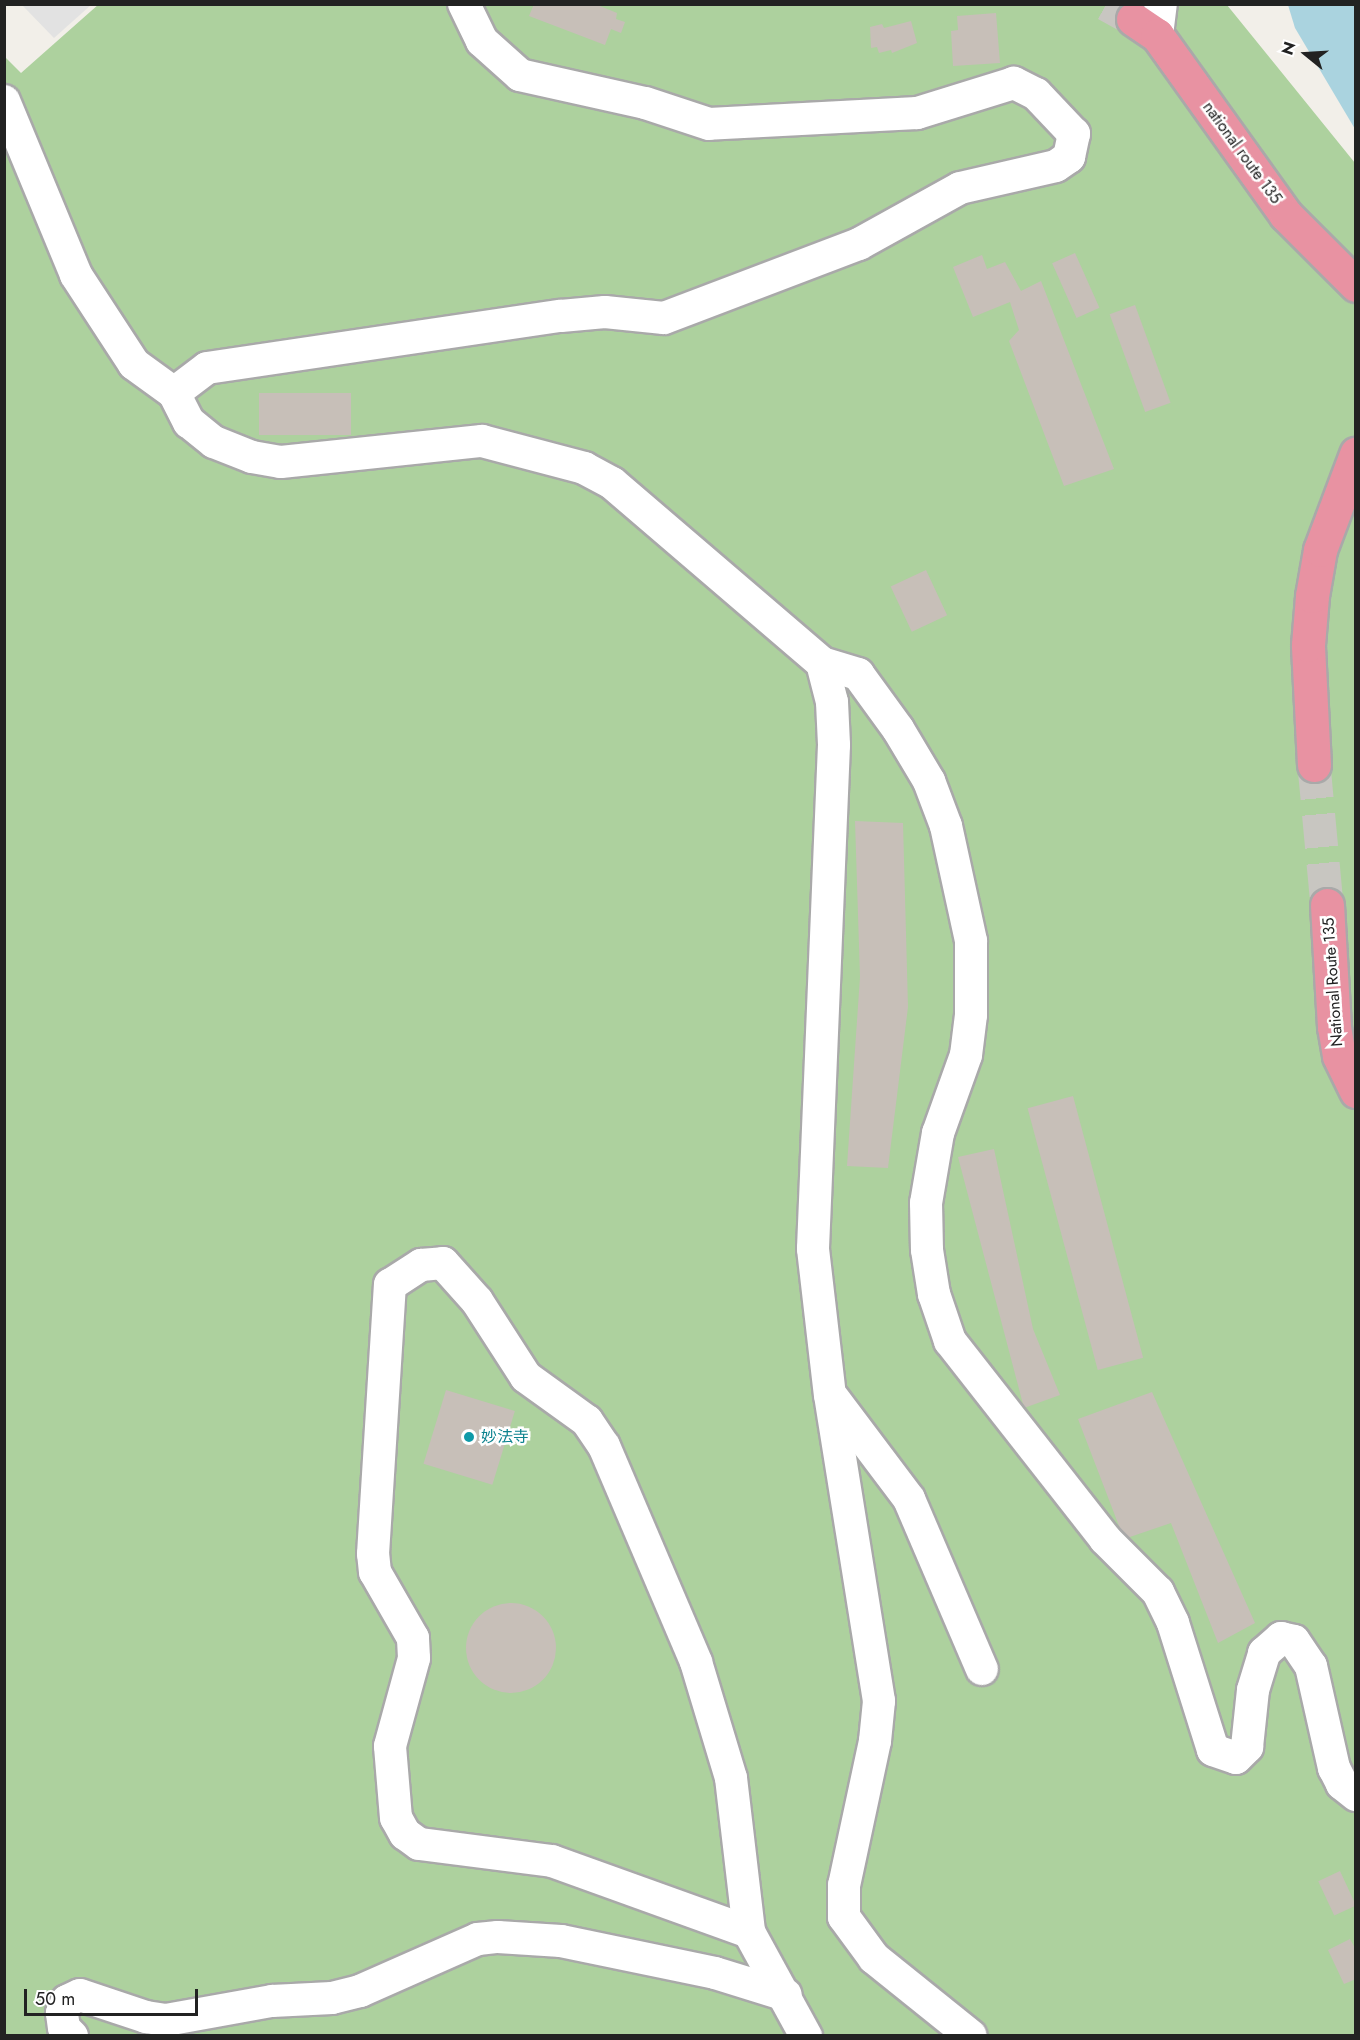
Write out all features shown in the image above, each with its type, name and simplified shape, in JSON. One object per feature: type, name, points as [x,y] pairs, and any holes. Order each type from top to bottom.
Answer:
[{"type":"highway","name":"national route 135","points":[[1150,20],[1286,215],[1346,275]]},
{"type":"highway","points":[[1346,275],[1356,309]]},
{"type":"highway","points":[[1314,765],[1308,645],[1312,596],[1320,550],[1356,454]]},
{"type":"highway","name":"National Route 135","points":[[1327,905],[1334,1027],[1339,1056],[1356,1091]]},
{"type":"street","points":[[174,393],[207,368],[561,316],[606,312],[664,318],[859,244],[960,188],[1056,166],[1069,157],[1074,134],[1036,94],[1014,83],[917,113],[709,124],[645,103],[520,75],[482,41],[464,4]]},
{"type":"street","points":[[4,101],[76,275],[134,364],[174,393],[189,422],[214,442],[252,457],[281,462],[482,441],[584,468],[612,483],[822,663],[858,674],[929,781],[946,826],[971,941],[971,1016],[966,1055],[938,1133],[926,1203],[927,1250],[934,1294],[950,1341],[1105,1539],[1158,1592],[1173,1623],[1213,1750],[1236,1758],[1247,1747],[1252,1690],[1261,1658],[1281,1638],[1294,1641],[1311,1666],[1334,1768],[1342,1784],[1356,1795]]},
{"type":"street","points":[[822,663],[832,702],[834,746],[813,1249],[830,1395],[879,1701],[875,1741],[844,1885],[844,1917],[874,1958],[971,2036]]},
{"type":"street","points":[[749,1932],[552,1860],[419,1844],[405,1834],[396,1818],[390,1746],[411,1680],[413,1638],[375,1572],[374,1554],[390,1285],[421,1265],[442,1263],[477,1301],[526,1377],[587,1421],[604,1446],[696,1662],[730,1778],[749,1932],[786,1995],[806,2036]]},
{"type":"street","points":[[830,1395],[909,1499],[982,1669]]},
{"type":"street","points":[[72,2036],[64,2028],[62,2013],[68,2001],[80,1995],[146,2017],[166,2020],[272,2001],[332,1998],[360,1991],[478,1939],[498,1937],[561,1941],[715,1973],[786,1995]]},
{"type":"green space","points":[[99,4],[1227,5],[1355,163],[1355,2035],[5,2035],[4,56],[21,73]]},
{"type":"shaded area","points":[[22,5],[91,5],[54,38]]},
{"type":"water","points":[[1288,5],[1355,5],[1355,129],[1295,28]]},
{"type":"building","points":[[534,4],[595,4],[617,13],[616,19],[625,22],[621,33],[611,29],[605,45],[529,16]]},
{"type":"building","points":[[996,13],[1000,63],[953,66],[951,31],[958,30],[957,16]]},
{"type":"building","points":[[911,21],[917,43],[892,53],[891,50],[879,53],[877,47],[871,48],[870,27],[882,24],[884,28]]},
{"type":"building","points":[[1075,253],[1099,308],[1077,318],[1052,263]]},
{"type":"building","points":[[982,255],[987,269],[1005,262],[1021,291],[1041,281],[1114,469],[1064,486],[1009,341],[1019,330],[1010,302],[973,317],[953,267]]},
{"type":"building","points":[[1135,305],[1171,403],[1145,412],[1110,314]]},
{"type":"building","points":[[259,393],[351,393],[351,435],[259,435]]},
{"type":"building","points":[[926,570],[947,615],[912,632],[891,586]]},
{"type":"building","points":[[855,821],[903,823],[908,1007],[888,1168],[847,1166],[860,977]]},
{"type":"building","points":[[1073,1096],[1143,1358],[1098,1370],[1028,1108]]},
{"type":"building","points":[[994,1149],[1033,1329],[1060,1395],[1024,1408],[958,1157]]},
{"type":"building","name":"妙法寺","points":[[446,1390],[515,1411],[492,1485],[423,1464]]},
{"type":"building","points":[[1152,1392],[1255,1623],[1218,1643],[1171,1523],[1124,1539],[1078,1419]]},
{"type":"building","points":[[511,1603],[528,1607],[543,1616],[552,1631],[556,1648],[552,1665],[543,1680],[528,1689],[511,1693],[494,1689],[479,1680],[470,1665],[466,1648],[470,1631],[479,1616],[494,1607]]},
{"type":"building","points":[[1340,1871],[1356,1905],[1334,1916],[1318,1881]]},
{"type":"building","points":[[1350,1939],[1356,1950],[1356,1979],[1344,1984],[1328,1950]]},
{"type":"tunnel","points":[[1106,4],[1133,19]]},
{"type":"tunnel","points":[[1314,765],[1327,905]]},
{"type":"place","name":"妙法寺","points":[[469,1437]]}]
